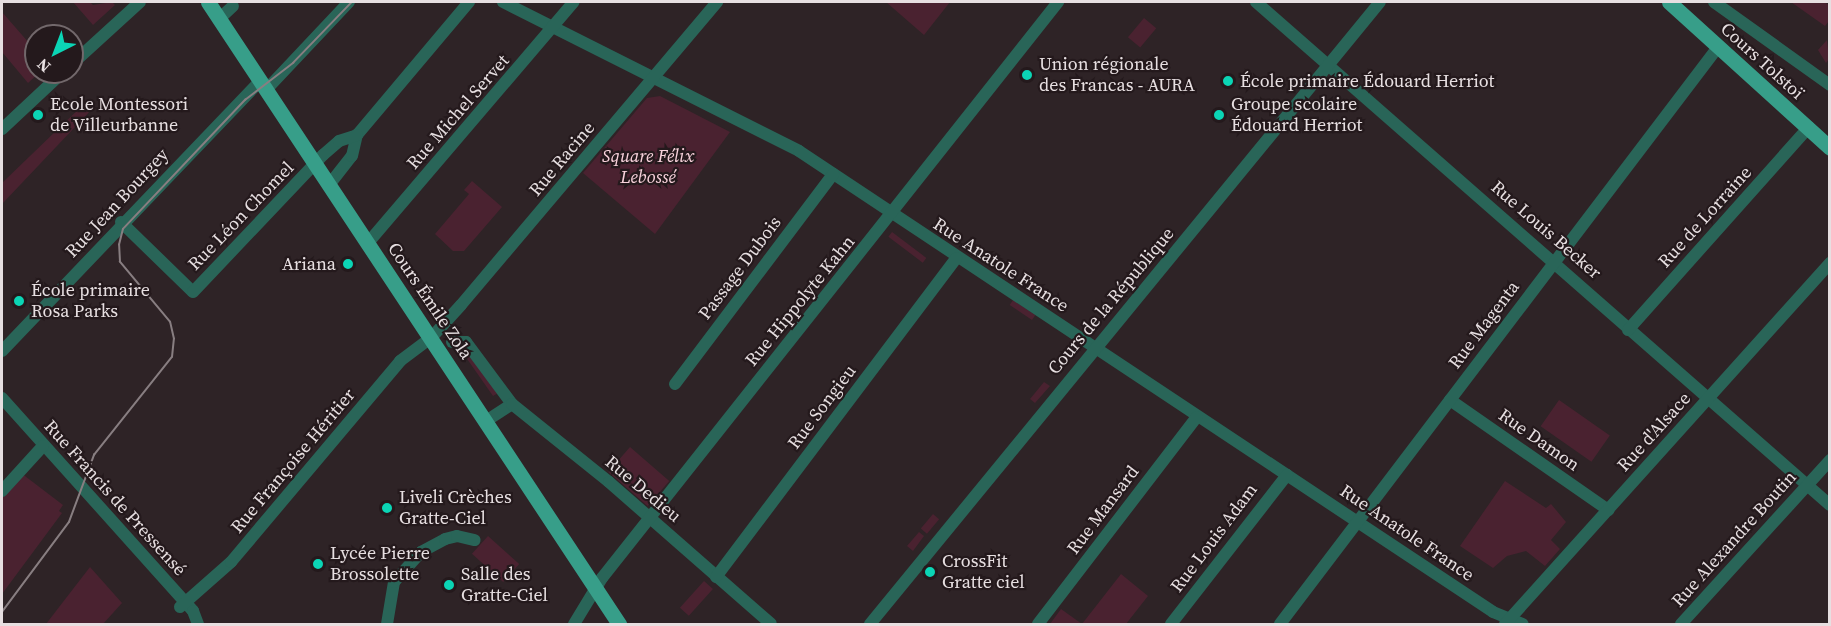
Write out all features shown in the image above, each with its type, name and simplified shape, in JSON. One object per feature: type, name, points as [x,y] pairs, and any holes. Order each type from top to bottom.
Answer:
[{"type":"main road","name":"Cours Émile Zola","points":[[208,2],[367,244],[432,337],[619,624]]},
{"type":"main road","name":"Cours Tolstoï","points":[[1669,2],[1830,148]]},
{"type":"street","points":[[84,53],[140,2]]},
{"type":"street","name":"Rue Jean Bourgey","points":[[2,351],[121,222],[349,2]]},
{"type":"street","points":[[329,185],[352,156],[357,135],[469,2]]},
{"type":"street","name":"Rue Anatole France","points":[[503,2],[781,141],[1096,348],[1506,623],[1523,624]]},
{"type":"street","name":"Rue Michel Servet","points":[[367,244],[574,2]]},
{"type":"street","name":"Rue Racine","points":[[432,337],[717,2]]},
{"type":"street","name":"Rue Hippolyte Kahn","points":[[574,624],[588,606],[595,588],[1058,2]]},
{"type":"street","name":"Rue Louis Becker","points":[[1256,2],[1708,400],[1810,484],[1830,505]]},
{"type":"street","name":"Cours de la République","points":[[870,624],[1380,2]]},
{"type":"street","points":[[1714,2],[1830,85]]},
{"type":"street","points":[[219,19],[233,6]]},
{"type":"street","name":"Rue Magenta","points":[[1280,624],[1718,47]]},
{"type":"street","points":[[2,129],[50,84]]},
{"type":"street","name":"Rue de Lorraine","points":[[1628,330],[1809,127]]},
{"type":"street","name":"Rue Léon Chomel","points":[[121,222],[193,292],[339,141],[357,135]]},
{"type":"street","name":"Passage Dubois","points":[[675,384],[833,174]]},
{"type":"street","name":"Rue Songieu","points":[[716,576],[956,258]]},
{"type":"street","name":"Rue d'Alsace","points":[[1506,623],[1830,263]]},
{"type":"street","name":"Rue Françoise Héritier","points":[[182,605],[231,562],[400,361],[432,337]]},
{"type":"street","name":"Rue Dedieu","points":[[452,342],[466,342],[512,405],[650,518],[771,624]]},
{"type":"street","name":"Rue Francis de Pressensé","points":[[2,398],[198,624]]},
{"type":"street","name":"Rue Damon","points":[[1450,400],[1608,510]]},
{"type":"street","points":[[486,421],[512,405]]},
{"type":"street","name":"Rue Mansard","points":[[1038,624],[1197,417]]},
{"type":"street","points":[[2,491],[43,446]]},
{"type":"street","name":"Rue Alexandre Boutin","points":[[1681,624],[1830,460]]},
{"type":"street","name":"Rue Louis Adam","points":[[1171,624],[1287,475]]},
{"type":"street","points":[[387,624],[394,582],[421,552],[445,539],[475,540]]},
{"type":"green space","points":[[73,2],[90,2],[93,5],[112,2],[115,5],[93,25]]},
{"type":"green space","points":[[886,2],[950,2],[924,35]]},
{"type":"green space","points":[[1791,2],[1824,2],[1829,5],[1829,21],[1825,26]]},
{"type":"green space","points":[[2,12],[24,37],[24,78],[2,52]]},
{"type":"green space","points":[[1144,18],[1156,28],[1140,47],[1128,37]]},
{"type":"green space","points":[[1827,40],[1829,59],[1826,63],[1818,50]]},
{"type":"green space","name":"Square Félix Lebossé","points":[[660,96],[730,132],[655,234],[583,173],[647,98]]},
{"type":"green space","points":[[86,102],[93,108],[2,204],[2,183]]},
{"type":"green space","points":[[472,181],[502,207],[464,251],[453,251],[435,234],[469,194],[464,190]]},
{"type":"green space","points":[[892,232],[926,258],[923,263],[888,237]]},
{"type":"green space","points":[[1013,300],[1035,315],[1032,320],[1010,305]]},
{"type":"green space","points":[[461,343],[503,390],[493,396],[458,346]]},
{"type":"green space","points":[[1044,382],[1050,386],[1035,403],[1030,399]]},
{"type":"green space","points":[[1559,400],[1610,436],[1591,462],[1541,426]]},
{"type":"green space","points":[[630,447],[669,481],[648,506],[608,472]]},
{"type":"green space","points":[[21,473],[63,505],[59,511],[62,513],[2,594],[2,496]]},
{"type":"green space","points":[[1505,481],[1546,508],[1551,504],[1566,522],[1551,540],[1560,549],[1545,566],[1526,551],[1507,556],[1493,568],[1460,546]]},
{"type":"green space","points":[[933,514],[939,519],[927,534],[921,529]]},
{"type":"green space","points":[[919,532],[924,536],[913,551],[907,546]]},
{"type":"green space","points":[[488,536],[519,564],[503,582],[472,554]]},
{"type":"green space","points":[[90,567],[122,603],[103,624],[46,624]]},
{"type":"green space","points":[[1121,574],[1148,596],[1126,624],[1082,624]]},
{"type":"green space","points":[[704,581],[713,589],[689,616],[680,608]]},
{"type":"green space","points":[[1061,609],[1082,624],[1050,624]]},
{"type":"tram line","points":[[2,612],[69,522],[94,455],[172,357],[174,339],[170,322],[120,262],[119,245],[123,229],[245,100],[293,63],[352,2]]},
{"type":"place","name":"Union régionale des Francas - AURA","points":[[1027,75]]},
{"type":"place","name":"École primaire Édouard Herriot","points":[[1228,81]]},
{"type":"place","name":"Ecole Montessori de Villeurbanne","points":[[38,115]]},
{"type":"place","name":"Groupe scolaire Édouard Herriot","points":[[1219,115]]},
{"type":"place","name":"Ariana","points":[[348,264]]},
{"type":"place","name":"École primaire Rosa Parks","points":[[19,301]]},
{"type":"place","name":"Liveli Crèches Gratte-Ciel","points":[[387,508]]},
{"type":"place","name":"Lycée Pierre Brossolette","points":[[318,564]]},
{"type":"place","name":"CrossFit Gratte ciel","points":[[930,572]]},
{"type":"place","name":"Salle des Gratte-Ciel","points":[[449,585]]}]
